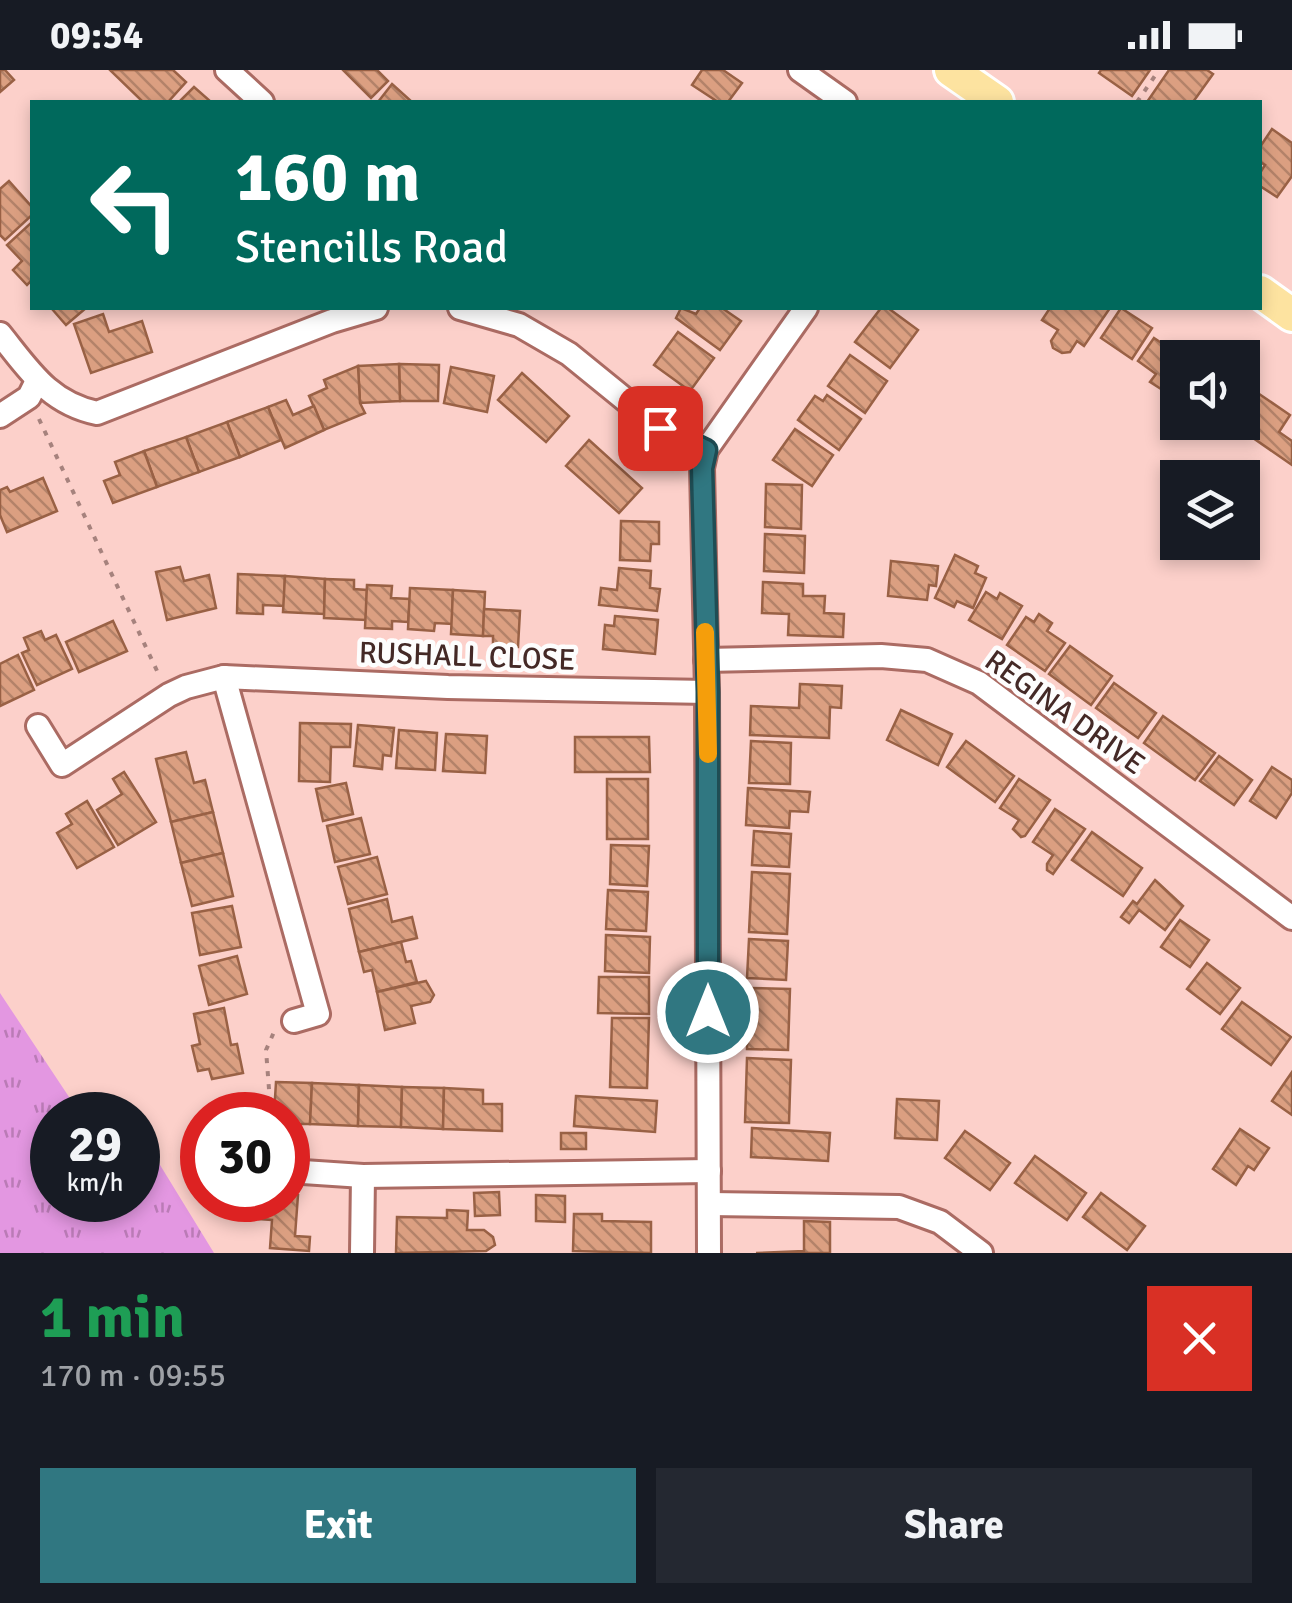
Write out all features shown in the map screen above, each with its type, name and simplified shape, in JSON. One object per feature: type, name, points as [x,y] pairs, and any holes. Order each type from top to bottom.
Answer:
[{"type":"main road","points":[[1262,293],[1292,315]]},
{"type":"street","points":[[227,70],[260,100]]},
{"type":"street","points":[[800,70],[842,100]]},
{"type":"street","points":[[0,334],[33,389],[76,409],[97,413],[369,310]]},
{"type":"street","points":[[467,310],[519,325],[570,354],[660,428],[706,450]]},
{"type":"street","points":[[709,1253],[708,692],[702,468],[706,450],[805,310]]},
{"type":"street","points":[[0,416],[33,389]]},
{"type":"street","name":"REGINA DRIVE","points":[[706,660],[881,656],[927,660],[953,670],[978,683],[1292,918]]},
{"type":"street","points":[[224,677],[318,1014],[294,1021]]},
{"type":"street","name":"RUSHALL CLOSE","points":[[38,726],[62,765],[169,696],[224,677],[448,687],[708,692]]},
{"type":"street","points":[[310,1172],[363,1176],[708,1172]]},
{"type":"street","points":[[362,1253],[363,1176]]},
{"type":"street","points":[[710,1204],[899,1208],[940,1222],[981,1253]]},
{"type":"path","points":[[1138,100],[1159,70]]},
{"type":"path","points":[[33,389],[169,696]]},
{"type":"path","points":[[269,1092],[266,1050],[277,1026],[294,1021]]},
{"type":"green space","points":[[0,993],[66,1092],[30,1092],[30,1222],[160,1222],[160,1165],[180,1198],[180,1222],[195,1222],[214,1253],[0,1253]]},
{"type":"building","points":[[0,70],[14,80],[0,92]]},
{"type":"building","points":[[110,70],[173,70],[186,82],[170,100],[141,100]]},
{"type":"building","points":[[343,70],[377,70],[388,81],[371,98]]},
{"type":"building","points":[[702,70],[723,70],[742,83],[729,100],[715,100],[692,85]]},
{"type":"building","points":[[1150,70],[1132,96],[1099,73]]},
{"type":"building","points":[[1169,70],[1207,70],[1213,74],[1194,100],[1148,100]]},
{"type":"building","points":[[392,84],[410,100],[380,100]]},
{"type":"building","points":[[194,87],[209,100],[181,100]]},
{"type":"building","points":[[1272,129],[1292,143],[1292,176],[1277,197],[1262,187],[1262,144]]},
{"type":"building","points":[[9,181],[30,205],[30,217],[5,240],[0,235],[0,189]]},
{"type":"building","points":[[30,224],[27,285],[13,270],[22,261],[7,245]]},
{"type":"building","points":[[53,310],[84,310],[66,325]]},
{"type":"building","points":[[680,310],[696,314],[699,310],[725,310],[741,321],[720,350],[676,318]]},
{"type":"building","points":[[879,310],[891,310],[918,330],[890,368],[855,342]]},
{"type":"building","points":[[1049,310],[1109,310],[1084,346],[1077,341],[1070,352],[1053,348],[1051,341],[1058,330],[1042,320]]},
{"type":"building","points":[[1120,310],[1152,328],[1132,359],[1101,338]]},
{"type":"building","points":[[103,314],[109,332],[142,321],[152,352],[91,373],[74,324]]},
{"type":"building","points":[[678,332],[714,358],[690,391],[654,365]]},
{"type":"building","points":[[1154,338],[1160,342],[1160,388],[1150,382],[1156,374],[1138,361]]},
{"type":"building","points":[[850,355],[887,381],[865,413],[828,386]]},
{"type":"building","points":[[399,364],[439,365],[438,401],[400,401]]},
{"type":"building","points":[[399,364],[400,401],[360,403],[358,366]]},
{"type":"building","points":[[358,366],[360,403],[365,413],[324,430],[309,396],[327,388],[324,380]]},
{"type":"building","points":[[451,367],[494,376],[487,412],[444,403]]},
{"type":"building","points":[[522,373],[569,416],[546,442],[498,400]]},
{"type":"building","points":[[827,395],[861,419],[839,450],[798,420],[815,396],[823,401]]},
{"type":"building","points":[[1260,395],[1290,415],[1279,432],[1292,441],[1292,465],[1256,440],[1260,440]]},
{"type":"building","points":[[286,400],[293,415],[314,406],[324,430],[285,448],[268,407]]},
{"type":"building","points":[[268,407],[281,440],[240,457],[227,422]]},
{"type":"building","points":[[227,422],[240,457],[199,472],[186,437]]},
{"type":"building","points":[[795,429],[833,455],[812,486],[773,460]]},
{"type":"building","points":[[186,437],[199,472],[157,487],[144,451]]},
{"type":"building","points":[[589,440],[642,488],[619,513],[566,466]]},
{"type":"building","points":[[144,451],[157,487],[113,503],[104,481],[120,475],[115,462]]},
{"type":"building","points":[[43,478],[57,511],[7,532],[0,515],[0,490],[7,487],[10,492]]},
{"type":"building","points":[[766,484],[802,485],[801,529],[765,527]]},
{"type":"building","points":[[621,521],[659,522],[659,544],[651,544],[650,561],[620,560]]},
{"type":"building","points":[[765,534],[805,536],[804,573],[764,571]]},
{"type":"building","points":[[955,555],[978,566],[975,573],[986,578],[973,608],[957,601],[954,607],[935,598]]},
{"type":"building","points":[[891,561],[938,566],[936,586],[929,585],[927,600],[888,596]]},
{"type":"building","points":[[180,567],[184,581],[209,575],[216,608],[167,620],[156,572]]},
{"type":"building","points":[[619,568],[651,571],[650,588],[660,589],[657,611],[599,605],[601,588],[617,590]]},
{"type":"building","points":[[238,574],[285,576],[284,606],[263,605],[263,614],[237,613]]},
{"type":"building","points":[[285,576],[325,579],[324,614],[283,612]]},
{"type":"building","points":[[325,579],[354,580],[354,589],[367,590],[366,620],[324,618]]},
{"type":"building","points":[[763,582],[803,584],[803,596],[825,596],[824,613],[844,614],[843,637],[788,635],[789,614],[762,613]]},
{"type":"building","points":[[367,585],[392,586],[391,598],[410,599],[408,622],[392,621],[392,629],[365,628]]},
{"type":"building","points":[[410,588],[453,590],[452,624],[435,623],[434,631],[408,629]]},
{"type":"building","points":[[453,590],[485,592],[483,636],[451,634]]},
{"type":"building","points":[[986,592],[997,599],[1000,593],[1022,606],[1002,639],[969,620]]},
{"type":"building","points":[[484,609],[520,611],[518,647],[493,646],[493,636],[483,636]]},
{"type":"building","points":[[1039,614],[1052,623],[1047,631],[1065,643],[1045,671],[1007,645],[1026,617],[1034,622]]},
{"type":"building","points":[[615,616],[658,620],[655,654],[603,649],[605,625],[614,626]]},
{"type":"building","points":[[113,621],[127,651],[79,672],[66,642]]},
{"type":"building","points":[[41,631],[45,640],[56,635],[72,669],[37,685],[22,653],[29,650],[24,638]]},
{"type":"building","points":[[1070,646],[1112,676],[1091,705],[1049,674]]},
{"type":"building","points":[[18,655],[34,690],[0,706],[0,664]]},
{"type":"building","points":[[1114,683],[1156,713],[1138,738],[1096,708]]},
{"type":"building","points":[[800,684],[842,686],[841,708],[830,707],[829,738],[750,735],[751,706],[799,708]]},
{"type":"building","points":[[901,710],[952,734],[938,765],[887,740]]},
{"type":"building","points":[[1163,716],[1215,753],[1195,780],[1144,743]]},
{"type":"building","points":[[300,723],[351,724],[350,747],[331,747],[330,782],[299,781]]},
{"type":"building","points":[[358,725],[394,728],[391,756],[383,755],[382,769],[354,766]]},
{"type":"building","points":[[399,730],[437,733],[435,770],[396,768]]},
{"type":"building","points":[[446,734],[487,736],[485,773],[443,771]]},
{"type":"building","points":[[575,737],[649,737],[650,772],[575,772]]},
{"type":"building","points":[[751,741],[791,743],[790,784],[749,783]]},
{"type":"building","points":[[966,741],[1014,776],[995,802],[947,767]]},
{"type":"building","points":[[186,752],[194,783],[205,780],[213,812],[171,822],[156,759]]},
{"type":"building","points":[[1219,756],[1252,780],[1234,805],[1200,781]]},
{"type":"building","points":[[1272,767],[1292,780],[1292,793],[1276,818],[1250,801]]},
{"type":"building","points":[[124,772],[156,822],[118,845],[97,810],[122,794],[113,779]]},
{"type":"building","points":[[607,779],[648,779],[648,839],[607,839]]},
{"type":"building","points":[[1019,779],[1050,800],[1021,837],[1013,829],[1019,820],[1000,808]]},
{"type":"building","points":[[346,783],[353,814],[323,821],[316,789]]},
{"type":"building","points":[[748,788],[810,792],[808,812],[790,811],[789,828],[746,825]]},
{"type":"building","points":[[87,801],[114,847],[77,868],[57,833],[72,824],[66,814]]},
{"type":"building","points":[[1055,809],[1085,829],[1053,874],[1047,870],[1047,864],[1053,855],[1033,842]]},
{"type":"building","points":[[213,812],[223,853],[181,863],[171,822]]},
{"type":"building","points":[[361,818],[370,854],[335,862],[327,826]]},
{"type":"building","points":[[754,831],[791,834],[789,867],[752,865]]},
{"type":"building","points":[[1092,832],[1142,868],[1123,896],[1072,860]]},
{"type":"building","points":[[611,845],[649,846],[647,886],[610,884]]},
{"type":"building","points":[[223,853],[233,896],[192,906],[181,863]]},
{"type":"building","points":[[377,857],[387,894],[348,904],[338,867]]},
{"type":"building","points":[[752,872],[790,874],[787,934],[749,932]]},
{"type":"building","points":[[1155,880],[1183,906],[1165,930],[1139,910],[1129,923],[1121,917]]},
{"type":"building","points":[[608,890],[648,892],[646,931],[606,929]]},
{"type":"building","points":[[387,899],[392,922],[412,917],[417,938],[359,952],[349,909]]},
{"type":"building","points":[[232,906],[241,947],[200,955],[192,913]]},
{"type":"building","points":[[1180,920],[1209,940],[1190,967],[1161,947]]},
{"type":"building","points":[[606,935],[650,937],[649,973],[605,971]]},
{"type":"building","points":[[749,939],[788,941],[786,980],[747,978]]},
{"type":"building","points":[[401,942],[417,982],[377,992],[372,970],[364,972],[359,952]]},
{"type":"building","points":[[237,956],[247,994],[209,1005],[199,966]]},
{"type":"building","points":[[1207,963],[1240,988],[1220,1014],[1187,989]]},
{"type":"building","points":[[599,977],[649,977],[649,1014],[598,1013]]},
{"type":"building","points":[[426,981],[434,995],[430,1002],[411,1006],[415,1023],[385,1030],[377,992]]},
{"type":"building","points":[[749,988],[790,989],[788,1050],[747,1049]]},
{"type":"building","points":[[1242,1002],[1291,1037],[1271,1065],[1222,1029]]},
{"type":"building","points":[[224,1008],[231,1045],[237,1044],[243,1073],[212,1079],[209,1069],[198,1071],[192,1046],[200,1044],[194,1014]]},
{"type":"building","points":[[612,1018],[649,1018],[647,1088],[610,1087]]},
{"type":"building","points":[[747,1058],[791,1060],[789,1123],[745,1122]]},
{"type":"building","points":[[1292,1072],[1292,1115],[1272,1101]]},
{"type":"building","points":[[276,1082],[312,1083],[310,1124],[310,1092],[275,1092]]},
{"type":"building","points":[[312,1083],[359,1085],[358,1126],[310,1124]]},
{"type":"building","points":[[359,1085],[402,1087],[401,1127],[358,1126]]},
{"type":"building","points":[[402,1087],[444,1088],[443,1129],[401,1127]]},
{"type":"building","points":[[444,1088],[483,1090],[483,1104],[502,1104],[502,1131],[443,1129]]},
{"type":"building","points":[[576,1096],[657,1101],[655,1132],[574,1126]]},
{"type":"building","points":[[897,1099],[939,1101],[937,1140],[895,1138]]},
{"type":"building","points":[[752,1128],[830,1133],[828,1161],[751,1157]]},
{"type":"building","points":[[1240,1129],[1269,1148],[1254,1170],[1248,1166],[1236,1185],[1213,1169]]},
{"type":"building","points":[[965,1131],[1010,1163],[990,1190],[945,1158]]},
{"type":"building","points":[[561,1133],[586,1133],[586,1149],[561,1149]]},
{"type":"building","points":[[1035,1156],[1086,1193],[1067,1220],[1015,1183]]},
{"type":"building","points":[[499,1192],[500,1215],[475,1216],[474,1193]]},
{"type":"building","points":[[1101,1193],[1145,1226],[1127,1250],[1083,1217]]},
{"type":"building","points":[[536,1195],[565,1196],[565,1222],[536,1221]]},
{"type":"building","points":[[447,1210],[468,1211],[467,1230],[484,1230],[493,1237],[495,1245],[486,1251],[396,1253],[397,1217],[447,1218]]},
{"type":"building","points":[[574,1214],[602,1214],[602,1221],[651,1222],[651,1253],[573,1251]]},
{"type":"building","points":[[804,1221],[830,1222],[830,1253],[756,1253],[804,1251]]},
{"type":"building","points":[[272,1222],[296,1222],[295,1236],[310,1237],[309,1251],[270,1248]]},
{"type":"slow traffic","points":[[705,632],[708,754]]},
{"type":"route","points":[[660,428],[706,450],[702,468],[708,692],[708,1012]]}]
